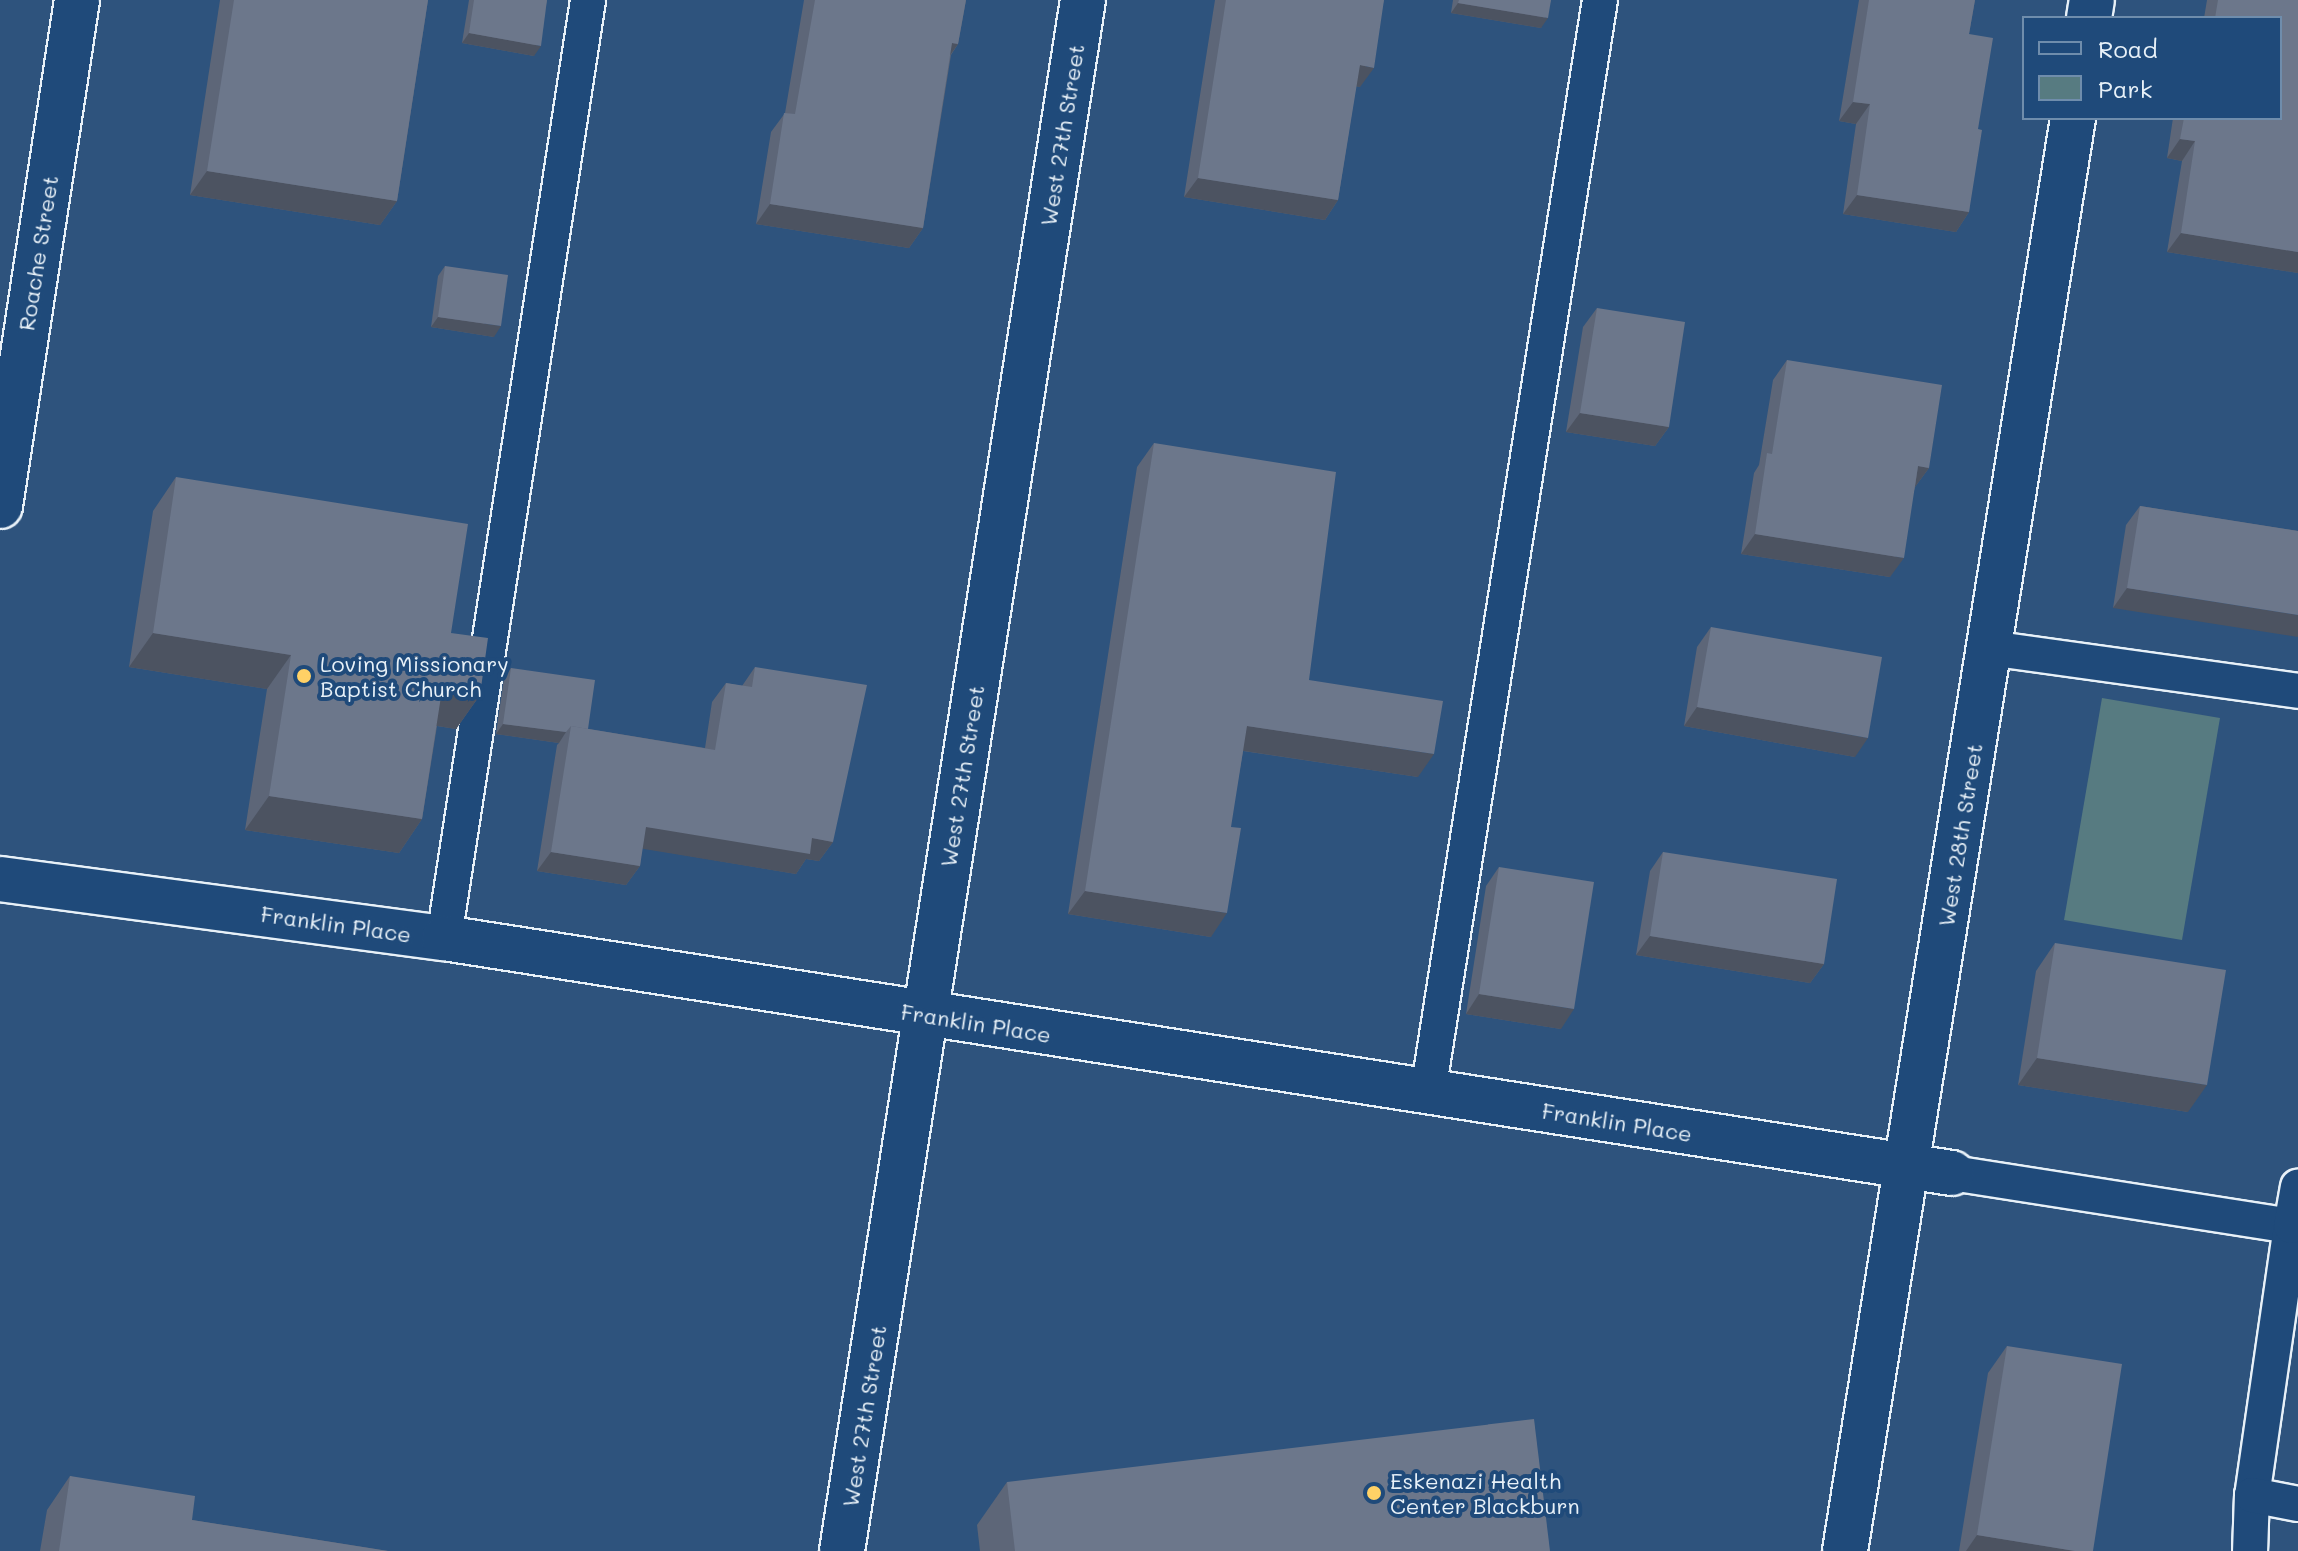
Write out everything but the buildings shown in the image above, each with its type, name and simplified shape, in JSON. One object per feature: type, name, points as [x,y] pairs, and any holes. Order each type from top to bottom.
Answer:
[{"type":"street","name":"Roache Street","points":[[0,506],[77,0]]},
{"type":"street","name":"West 27th Street","points":[[842,1551],[1083,0]]},
{"type":"street","name":"West 28th Street","points":[[1845,1551],[2073,120]]},
{"type":"street","name":"Franklin Place","points":[[0,879],[444,938],[1952,1173]]},
{"type":"lane","points":[[444,938],[588,0]]},
{"type":"lane","points":[[1428,1092],[1600,0]]},
{"type":"lane","points":[[1989,648],[2298,691]]},
{"type":"lane","points":[[1952,1173],[2291,1226]]},
{"type":"lane","points":[[2250,1551],[2252,1495],[2298,1187]]},
{"type":"lane","points":[[2252,1495],[2298,1504]]},
{"type":"green space","points":[[2102,698],[2220,718],[2182,940],[2064,920]]},
{"type":"place","name":"Loving Missionary Baptist Church","points":[[304,676]]},
{"type":"place","name":"Eskenazi Health Center Blackburn","points":[[1374,1493]]}]
